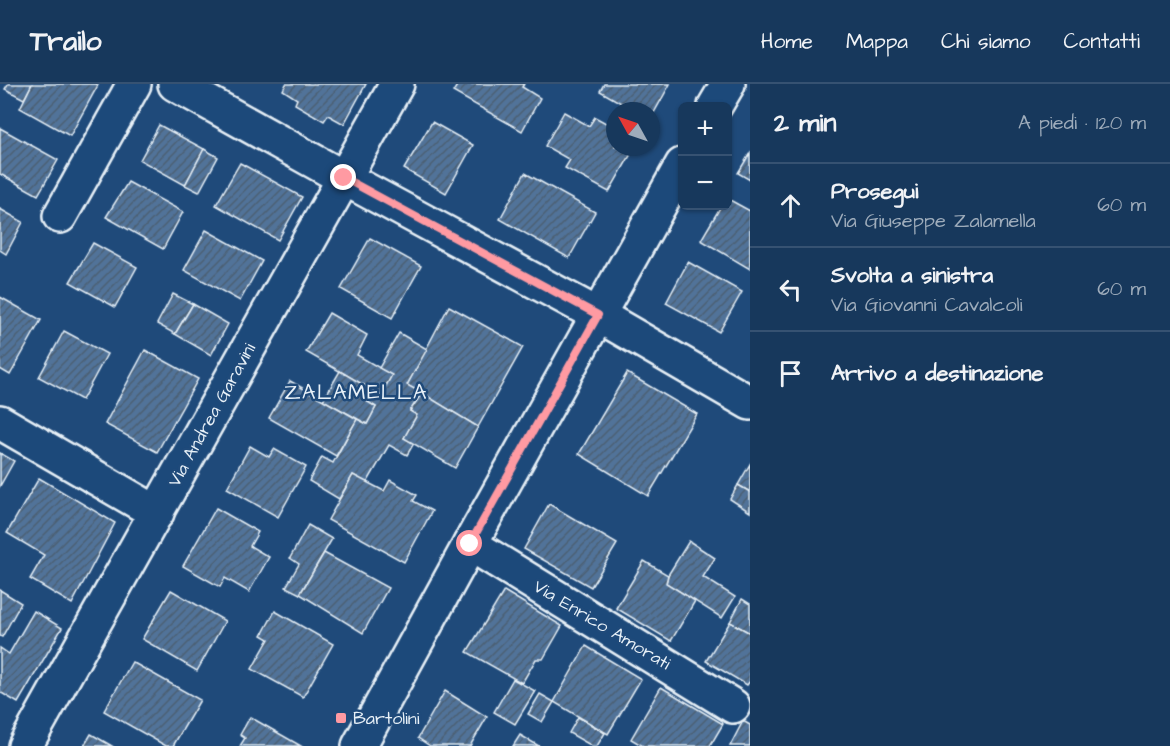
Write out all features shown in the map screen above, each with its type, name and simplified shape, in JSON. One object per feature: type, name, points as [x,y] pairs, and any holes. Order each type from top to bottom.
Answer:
[{"type":"street","points":[[60,216],[134,84]]},
{"type":"street","points":[[176,84],[598,315],[750,403]]},
{"type":"street","name":"Via Andrea Garavini","points":[[25,746],[397,84]]},
{"type":"street","points":[[717,102],[728,84]]},
{"type":"street","points":[[359,746],[678,172]]},
{"type":"street","points":[[0,422],[157,513]]},
{"type":"street","name":"Via Enrico Amorati","points":[[470,544],[733,706]]},
{"type":"building","points":[[8,84],[32,84],[24,99],[5,89]]},
{"type":"building","points":[[32,84],[98,85],[70,136],[20,108]]},
{"type":"building","points":[[286,84],[366,84],[344,124],[328,115],[324,121],[295,104],[297,99],[283,90]]},
{"type":"building","points":[[458,84],[524,84],[522,87],[540,98],[522,131],[453,92]]},
{"type":"building","points":[[604,84],[670,84],[660,102],[619,102],[600,91]]},
{"type":"building","points":[[564,112],[589,126],[595,117],[606,123],[606,156],[630,156],[609,192],[565,168],[570,160],[545,146]]},
{"type":"building","points":[[432,122],[473,145],[446,193],[404,169]]},
{"type":"building","points":[[159,125],[204,149],[185,185],[140,160]]},
{"type":"building","points":[[0,128],[58,160],[38,195],[0,174]]},
{"type":"building","points":[[204,149],[218,157],[199,192],[185,185]]},
{"type":"building","points":[[750,153],[750,180],[738,173]]},
{"type":"building","points":[[240,163],[302,197],[278,240],[216,205]]},
{"type":"building","points":[[525,173],[595,212],[569,258],[500,219]]},
{"type":"building","points":[[128,182],[183,212],[163,249],[106,217]]},
{"type":"building","points":[[732,201],[750,211],[750,269],[701,240],[719,210],[732,210]]},
{"type":"building","points":[[0,209],[23,222],[6,254],[0,250]]},
{"type":"building","points":[[206,230],[262,261],[240,301],[184,270]]},
{"type":"building","points":[[370,238],[421,266],[392,318],[341,289]]},
{"type":"building","points":[[93,243],[137,267],[115,307],[70,282]]},
{"type":"building","points":[[688,262],[742,292],[719,332],[666,303]]},
{"type":"building","points":[[173,294],[193,304],[175,334],[157,324]]},
{"type":"building","points":[[0,297],[41,320],[10,375],[0,369]]},
{"type":"building","points":[[193,304],[228,324],[211,355],[175,334]]},
{"type":"building","points":[[449,306],[523,347],[478,427],[407,385]]},
{"type":"building","points":[[329,313],[367,335],[357,355],[392,375],[381,395],[306,352]]},
{"type":"building","points":[[64,331],[107,354],[82,400],[39,377]]},
{"type":"building","points":[[399,333],[427,349],[407,385],[422,393],[410,411],[417,415],[404,438],[414,443],[407,455],[389,445],[367,483],[353,475],[339,499],[309,481],[322,457],[333,463],[357,419],[367,424],[376,407],[366,401],[372,390],[381,395],[392,375],[379,368]]},
{"type":"building","points":[[145,350],[198,379],[157,452],[105,424]]},
{"type":"building","points":[[340,371],[372,390],[366,401],[376,407],[367,424],[323,400]]},
{"type":"building","points":[[627,373],[697,414],[648,496],[579,454]]},
{"type":"building","points":[[290,381],[357,419],[336,456],[269,418]]},
{"type":"building","points":[[422,393],[478,427],[455,468],[404,438],[417,415],[410,411]]},
{"type":"building","points":[[250,446],[269,457],[274,449],[306,467],[278,517],[227,488]]},
{"type":"building","points":[[0,453],[14,461],[0,486]]},
{"type":"building","points":[[750,464],[750,492],[738,485]]},
{"type":"building","points":[[353,475],[384,491],[390,480],[417,495],[413,501],[432,511],[404,562],[328,520]]},
{"type":"building","points":[[39,478],[115,523],[72,604],[30,579],[44,555],[7,533]]},
{"type":"building","points":[[738,485],[750,492],[750,512],[730,499]]},
{"type":"building","points":[[549,504],[617,544],[591,587],[524,549]]},
{"type":"building","points":[[216,508],[258,532],[250,546],[269,557],[249,592],[225,578],[220,587],[183,566]]},
{"type":"building","points":[[308,525],[332,539],[300,594],[286,587],[299,564],[290,558]]},
{"type":"building","points":[[689,541],[715,558],[703,577],[735,597],[722,618],[666,583],[668,575]]},
{"type":"building","points":[[324,553],[388,588],[363,633],[300,594]]},
{"type":"building","points":[[644,561],[668,575],[666,583],[695,601],[671,641],[616,608]]},
{"type":"building","points":[[0,590],[21,603],[2,637],[0,636]]},
{"type":"building","points":[[171,590],[225,621],[197,671],[142,639]]},
{"type":"building","points":[[504,591],[562,626],[543,659],[536,659],[522,683],[467,652]]},
{"type":"building","points":[[742,599],[750,604],[750,633],[730,622]]},
{"type":"building","points":[[34,611],[62,628],[18,703],[0,692],[0,648],[9,654]]},
{"type":"building","points":[[275,611],[333,644],[303,697],[252,669],[269,639],[262,635]]},
{"type":"building","points":[[730,622],[750,633],[750,681],[747,685],[706,661]]},
{"type":"building","points":[[586,646],[641,679],[608,734],[554,702]]},
{"type":"building","points":[[132,662],[200,700],[173,746],[166,746],[104,711]]},
{"type":"building","points":[[513,679],[535,691],[515,724],[494,712]]},
{"type":"building","points":[[661,687],[723,724],[710,746],[643,746],[631,739]]},
{"type":"building","points":[[445,691],[487,717],[470,746],[430,746],[418,738]]},
{"type":"building","points":[[540,694],[554,702],[542,722],[528,714]]},
{"type":"building","points":[[250,717],[301,746],[240,746],[245,738],[240,735]]},
{"type":"building","points":[[578,717],[605,733],[597,746],[592,746],[569,733]]},
{"type":"building","points":[[743,721],[750,725],[750,746],[730,746]]},
{"type":"building","points":[[91,734],[112,746],[84,746]]},
{"type":"building","points":[[520,735],[539,746],[513,746]]},
{"type":"place","name":"Bartolini","points":[[341,718]]},
{"type":"district","name":"ZALAMELLA","points":[[356,392]]},
{"type":"route","points":[[344,178],[598,315],[470,544]]}]
